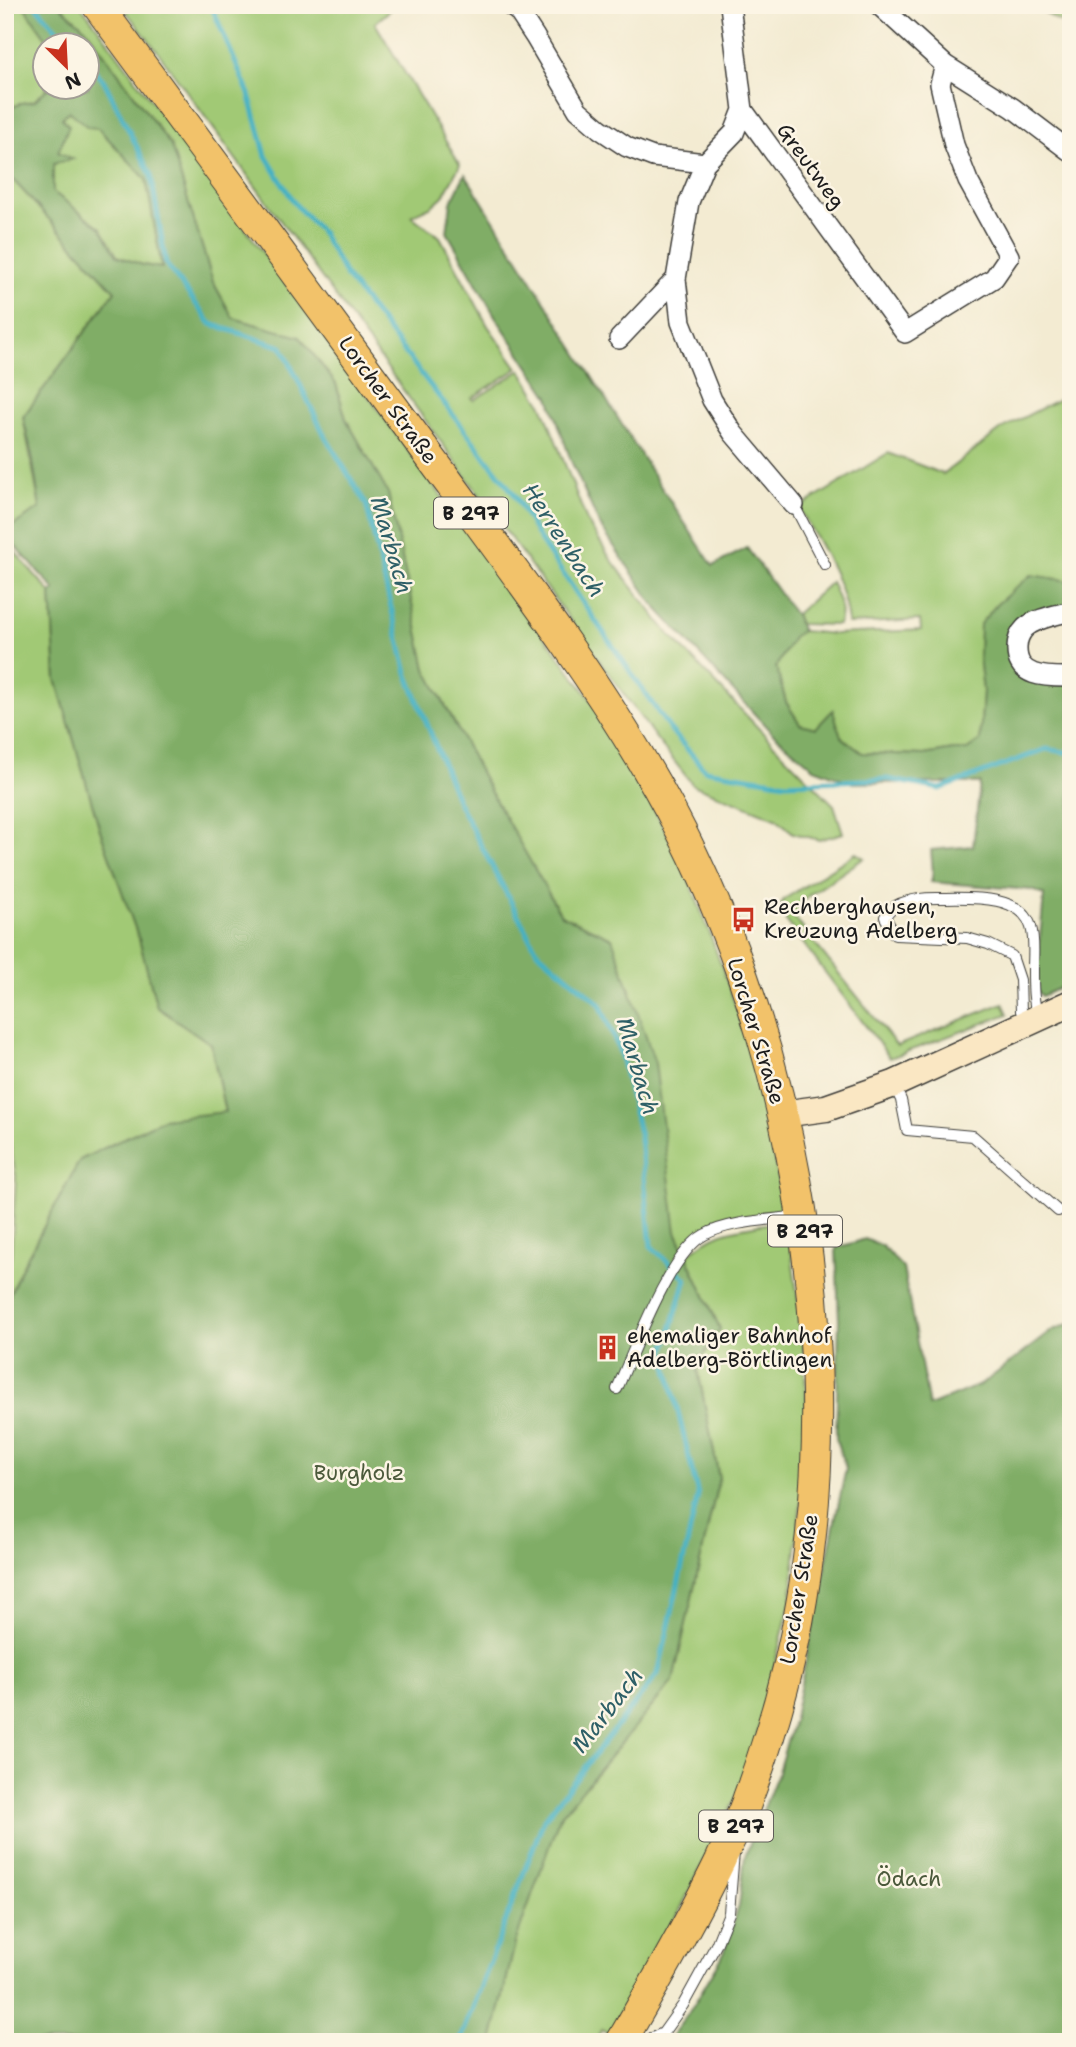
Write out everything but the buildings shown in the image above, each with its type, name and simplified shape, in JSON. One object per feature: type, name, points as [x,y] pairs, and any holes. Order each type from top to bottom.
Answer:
[{"type":"main road","name":"Lorcher Straße","points":[[97,5],[227,178],[603,697],[660,792],[695,861],[760,1030],[782,1114],[803,1215],[815,1350],[816,1472],[803,1597],[782,1696],[746,1804],[690,1924],[621,2042]]},
{"type":"main road","points":[[782,1114],[826,1108],[894,1084],[1071,1003]]},
{"type":"street","points":[[509,5],[518,11],[578,110],[596,127],[627,147],[653,157],[705,163]]},
{"type":"street","name":"Greutweg","points":[[730,5],[743,110],[905,334],[994,278],[1009,256],[968,181],[954,145],[940,84],[946,65]]},
{"type":"street","points":[[879,5],[946,65],[1013,108],[1071,152]]},
{"type":"street","points":[[743,110],[734,133],[705,163],[689,202],[676,279],[681,322],[712,400],[733,433],[794,505]]},
{"type":"street","points":[[620,339],[676,279]]},
{"type":"street","points":[[1071,611],[1032,623],[1021,634],[1017,656],[1027,671],[1039,676],[1071,677]]},
{"type":"lane","points":[[794,505],[825,565]]},
{"type":"lane","points":[[933,898],[1010,903],[1023,910],[1032,929],[1032,1021],[1021,1011],[1020,980],[1012,956],[988,944],[967,938],[895,935],[885,917],[888,909],[904,902],[933,898]]},
{"type":"lane","points":[[894,1084],[901,1100],[907,1130],[973,1136],[1058,1212]]},
{"type":"lane","points":[[617,1389],[666,1283],[688,1248],[702,1236],[720,1228],[803,1215]]},
{"type":"lane","points":[[644,2042],[663,2033],[683,2006],[716,1945],[729,1913],[735,1868],[734,1831]]},
{"type":"green space","points":[[5,5],[23,5],[42,32],[32,32],[32,101],[21,103],[5,111]]},
{"type":"green space","name":"Burgholz","points":[[23,5],[59,5],[88,32],[42,32]]},
{"type":"green space","points":[[59,5],[80,5],[101,32],[88,32]]},
{"type":"green space","points":[[121,5],[396,5],[375,23],[460,165],[443,196],[432,206],[411,216],[440,237],[488,326],[518,368],[472,398],[474,400],[521,370],[542,405],[587,521],[610,558],[668,633],[834,805],[843,833],[819,840],[793,833],[776,818],[693,785],[655,737],[158,52]]},
{"type":"green space","points":[[1031,5],[1071,5],[1071,28]]},
{"type":"green space","points":[[102,33],[603,716],[680,857],[739,1016],[758,1080],[784,1206],[778,1213],[724,1222],[684,1249],[676,1232],[612,938],[561,916],[489,789],[426,669],[388,494],[346,419],[336,384],[300,337],[233,318],[213,282],[171,146],[102,51]]},
{"type":"green space","name":"Burgholz","points":[[102,51],[171,146],[213,282],[233,318],[300,337],[336,384],[346,419],[388,493],[426,669],[489,789],[561,915],[612,938],[655,1063],[676,1232],[720,1329],[697,1366],[719,1478],[673,1681],[559,1818],[515,1943],[492,2042],[5,2042],[5,1305],[21,1269],[80,1160],[163,1119],[225,1112],[211,1044],[157,1007],[139,939],[100,830],[56,679],[51,593],[55,590],[5,535],[5,531],[40,508],[23,417],[115,291],[5,171],[5,111],[21,103],[102,102]],"holes":[[[69,111],[88,127],[98,128],[146,179],[162,268],[117,256],[101,228],[53,192],[53,164],[73,159],[58,152],[69,126],[62,118]]]},
{"type":"green space","points":[[50,105],[69,111],[88,127],[98,127],[146,179],[162,268],[117,256],[101,228],[53,192],[53,164],[72,159],[57,152]]},
{"type":"green space","points":[[5,171],[115,291],[23,417],[40,508],[5,531]]},
{"type":"green space","points":[[465,174],[713,566],[747,548],[795,615],[802,631],[794,636],[776,667],[786,702],[800,724],[816,728],[833,710],[841,737],[862,753],[924,755],[967,750],[980,741],[983,691],[979,656],[980,624],[997,604],[1031,575],[1071,581],[1071,607],[1037,617],[1014,655],[1071,680],[1071,983],[1042,996],[1035,990],[1044,895],[1032,890],[931,882],[931,850],[973,846],[980,783],[853,783],[814,768],[771,732],[653,604],[599,524],[571,461],[549,397],[495,316],[447,232],[451,202]]},
{"type":"green space","points":[[1071,393],[1071,581],[1030,575],[979,656],[983,691],[980,741],[967,751],[953,750],[924,755],[862,753],[841,737],[833,711],[816,728],[800,724],[786,702],[776,666],[794,636],[802,631],[835,634],[921,630],[920,620],[848,624],[846,608],[836,578],[799,508],[888,453],[943,474],[1003,428]]},
{"type":"green space","points":[[5,541],[51,593],[56,679],[100,830],[139,939],[157,1007],[211,1044],[225,1113],[163,1119],[80,1160],[21,1269],[5,1305],[5,1270],[11,1259],[16,1176],[5,1116]]},
{"type":"green space","points":[[831,582],[840,608],[838,625],[799,624],[795,615]]},
{"type":"green space","points":[[856,853],[864,858],[807,897],[793,916],[897,1046],[1003,1003],[1008,1014],[890,1058],[778,910],[783,900]]},
{"type":"green space","points":[[777,1222],[788,1227],[803,1338],[808,1429],[791,1600],[747,1774],[617,2038],[601,2030],[597,2040],[600,2042],[492,2042],[515,1943],[559,1818],[673,1681],[719,1478],[697,1365],[720,1329],[687,1256],[708,1239],[719,1234]]},
{"type":"green space","name":"Ödach","points":[[865,1239],[882,1246],[903,1268],[929,1406],[982,1384],[1053,1330],[1071,1323],[1071,2042],[667,2042],[688,2014],[722,1957],[739,1906],[745,1856],[777,1775],[793,1722],[846,1468],[836,1440],[839,1320],[836,1248]]},
{"type":"waterway","name":"Marbach","points":[[35,5],[59,32]]},
{"type":"waterway","name":"Herrenbach","points":[[211,5],[249,94],[266,156],[295,204],[321,232],[346,276],[514,494],[540,540],[669,728],[705,770],[786,783],[888,779],[940,789],[1046,749],[1071,753]]},
{"type":"waterway","name":"Marbach","points":[[102,79],[151,175],[166,264],[211,324],[282,347],[325,436],[366,504],[407,673],[458,802],[537,951],[600,1004],[620,1052],[640,1137],[651,1246],[686,1279],[664,1353],[698,1495],[658,1674],[544,1819],[460,2042]]},
{"type":"place","name":"Rechberghausen, Kreuzung Adelberg","points":[[744,919]]},
{"type":"place","name":"ehemaliger Bahnhof Adelberg-Börtlingen","points":[[607,1348]]}]
